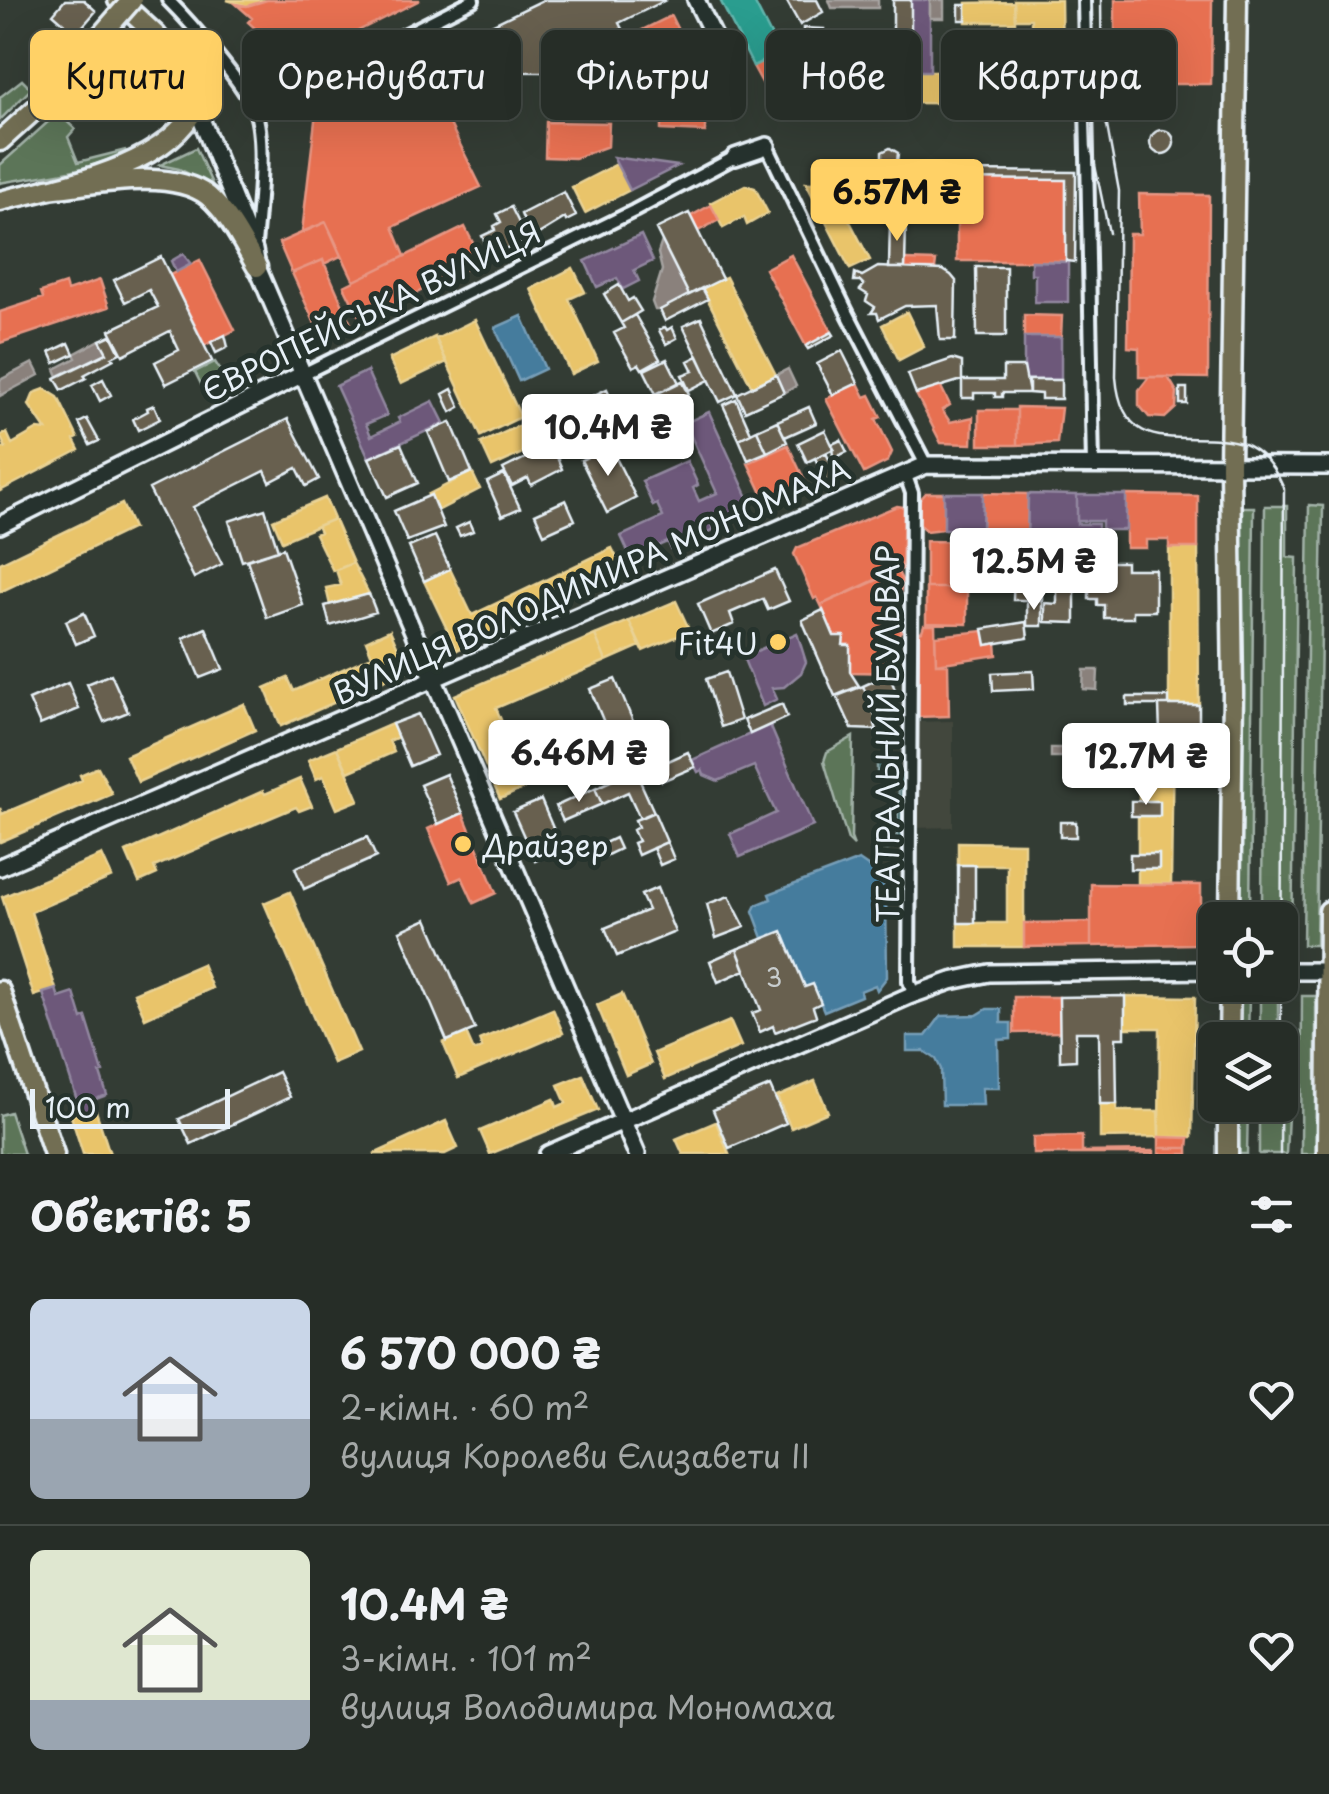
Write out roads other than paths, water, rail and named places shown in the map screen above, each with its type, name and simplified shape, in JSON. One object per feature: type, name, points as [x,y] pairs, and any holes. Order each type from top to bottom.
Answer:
[{"type":"main road","points":[[118,0],[147,30]]},
{"type":"main road","points":[[0,141],[41,104],[132,0]]},
{"type":"main road","points":[[696,0],[711,30]]},
{"type":"main road","points":[[1230,902],[1230,466],[1237,0]]},
{"type":"main road","points":[[0,200],[133,161],[162,147],[188,120]]},
{"type":"main road","points":[[202,120],[303,374],[636,1154]]},
{"type":"main road","name":"ЄВРОПЕЙСЬКА ВУЛИЦЯ","points":[[735,157],[768,146]]},
{"type":"main road","points":[[47,189],[145,181],[186,185],[207,196],[256,258]]},
{"type":"main road","name":"ЄВРОПЕЙСЬКА ВУЛИЦЯ","points":[[0,525],[303,374]]},
{"type":"main road","name":"ВУЛИЦЯ ВОЛОДИМИРА МОНОМАХА","points":[[0,867],[926,465],[1329,466]]},
{"type":"main road","points":[[1327,1154],[1329,911]]},
{"type":"main road","points":[[548,1154],[914,995],[989,973],[1198,970]]},
{"type":"main road","points":[[1298,971],[1329,971]]},
{"type":"main road","points":[[0,991],[54,1154]]},
{"type":"main road","points":[[1228,1122],[1228,1154]]},
{"type":"street","points":[[168,0],[242,93]]},
{"type":"street","points":[[413,30],[473,0]]},
{"type":"street","points":[[1084,0],[1093,466]]},
{"type":"street","points":[[255,120],[261,193],[256,258]]},
{"type":"street","points":[[768,146],[846,312],[926,465]]},
{"type":"street","name":"ЄВРОПЕЙСЬКА ВУЛИЦЯ","points":[[303,374],[735,157]]},
{"type":"street","name":"ТЕАТРАЛЬНИЙ БУЛЬВАР","points":[[906,474],[912,493],[909,980],[914,995]]},
{"type":"water","points":[[877,758],[897,763],[897,773],[906,777],[904,844],[887,850],[873,846],[873,838],[886,837],[889,841],[897,836],[899,786],[877,777]]},
{"type":"tram line","points":[[1101,0],[1102,99],[1119,191],[1116,377],[1121,404],[1132,422],[1146,432],[1164,437],[1224,440],[1251,447],[1268,462],[1284,489],[1280,1154]]},
{"type":"tram line","points":[[1090,120],[1091,146],[1109,233]]},
{"type":"place","name":"Fit4U","points":[[778,642]]},
{"type":"place","name":"Драйзер","points":[[463,844]]}]
